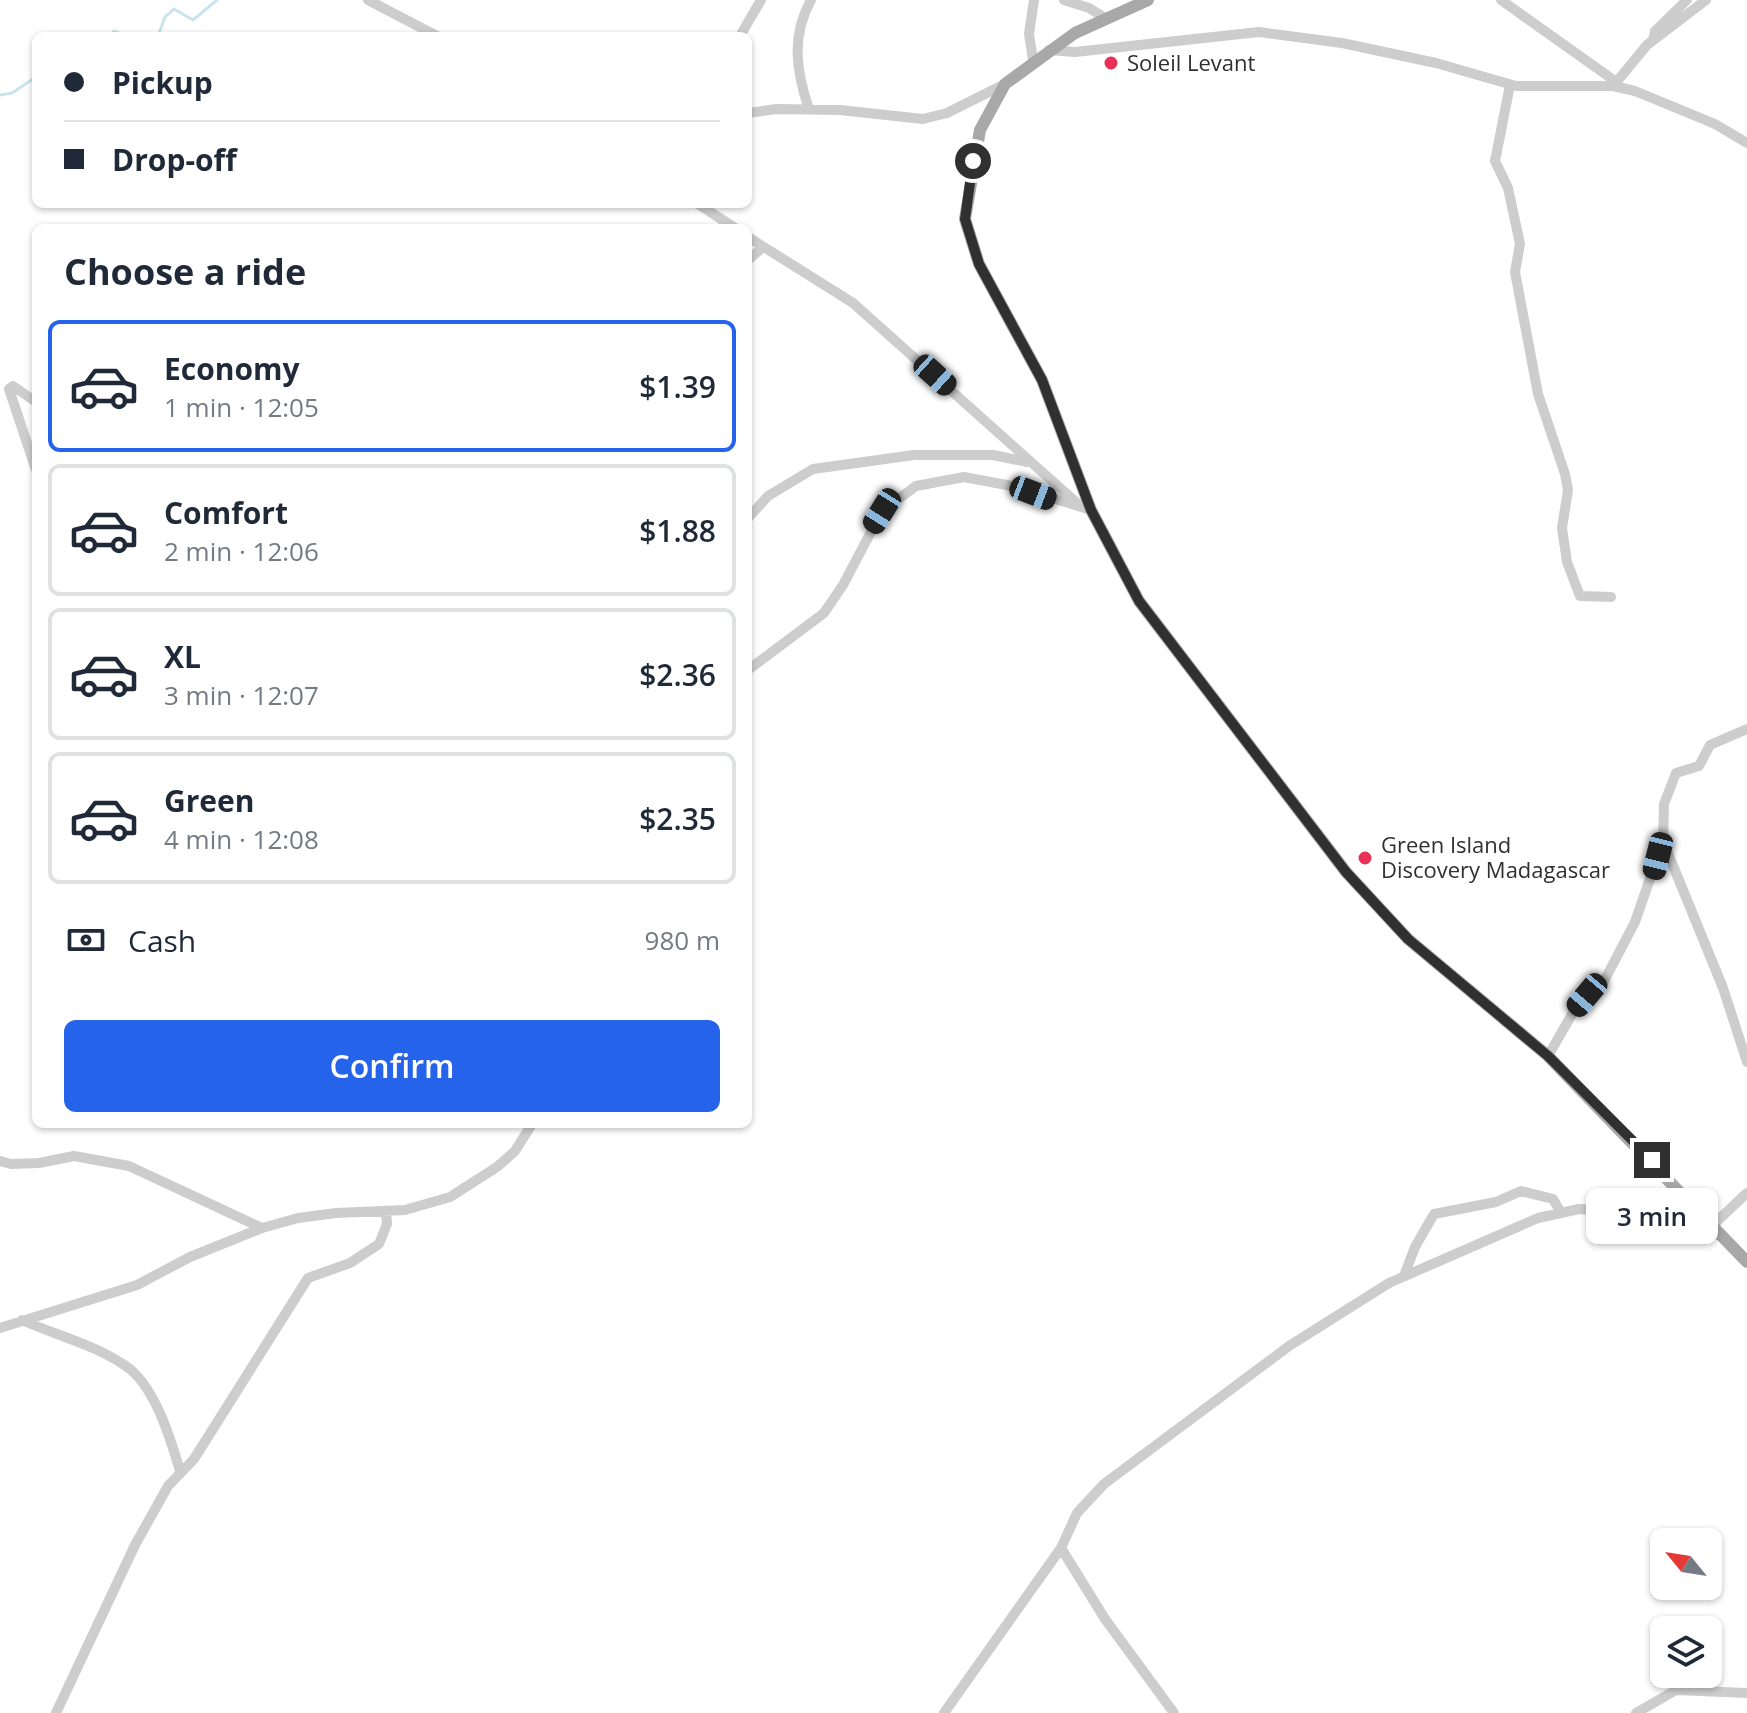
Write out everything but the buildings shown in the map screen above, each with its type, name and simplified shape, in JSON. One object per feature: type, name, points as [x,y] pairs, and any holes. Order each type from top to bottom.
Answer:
[{"type":"main road","points":[[1148,0],[1105,18],[1047,50],[1005,84],[980,130],[965,219],[979,264],[1042,380],[1091,510],[1139,601],[1346,872],[1408,939],[1548,1056],[1747,1262]]},
{"type":"street","points":[[368,0],[429,32]]},
{"type":"street","points":[[742,32],[761,0]]},
{"type":"street","points":[[809,109],[799,72],[796,41],[802,16],[811,0]]},
{"type":"street","points":[[1033,60],[1029,34],[1034,0]]},
{"type":"street","points":[[1064,0],[1089,8],[1105,18]]},
{"type":"street","points":[[1501,0],[1614,84],[1715,124],[1747,143]]},
{"type":"street","points":[[1653,40],[1655,31],[1687,0]]},
{"type":"street","points":[[1047,50],[1075,52],[1259,32],[1404,56],[1510,85],[1614,84],[1653,40],[1706,0]]},
{"type":"street","points":[[752,113],[809,109],[923,119],[947,113],[1005,84]]},
{"type":"street","points":[[1510,85],[1495,161],[1508,188],[1520,244],[1515,272],[1538,394],[1568,490],[1562,528],[1567,562],[1580,596],[1611,597]]},
{"type":"street","points":[[704,208],[729,224]]},
{"type":"street","points":[[752,240],[853,303],[1028,462],[1056,481],[1079,504]]},
{"type":"street","points":[[752,257],[763,247]]},
{"type":"street","points":[[32,399],[13,386],[9,389],[32,458]]},
{"type":"street","points":[[752,512],[768,496],[813,469],[914,455],[993,455],[1028,462]]},
{"type":"street","points":[[752,667],[824,613],[850,574],[882,511],[916,486],[964,477],[1079,504],[1091,510]]},
{"type":"street","points":[[1548,1056],[1575,1009],[1587,995],[1601,987],[1640,911],[1663,841],[1664,804],[1676,773],[1699,766],[1710,745],[1747,729]]},
{"type":"street","points":[[1663,841],[1723,988],[1747,1062]]},
{"type":"street","points":[[0,1328],[137,1285],[190,1257],[262,1228],[298,1218],[336,1213],[386,1212],[450,1197],[478,1182],[515,1151],[529,1128]]},
{"type":"street","points":[[0,1161],[11,1164],[39,1163],[74,1156],[129,1166],[262,1228]]},
{"type":"street","points":[[1404,1276],[1415,1247],[1434,1214],[1496,1202],[1530,1191],[1553,1199],[1561,1213]]},
{"type":"street","points":[[1713,1225],[1747,1193]]},
{"type":"street","points":[[944,1713],[1061,1548],[1077,1513],[1135,1459],[1289,1346],[1404,1276],[1538,1218],[1579,1209],[1631,1212],[1725,1237]]},
{"type":"street","points":[[56,1713],[135,1545],[180,1471],[194,1459],[308,1278],[350,1263],[379,1244],[387,1224],[386,1212]]},
{"type":"street","points":[[21,1319],[105,1353],[134,1372],[154,1405],[180,1471]]},
{"type":"street","points":[[1061,1548],[1105,1619],[1174,1713]]},
{"type":"street","points":[[1636,1713],[1676,1690],[1747,1693]]},
{"type":"waterway","points":[[159,32],[165,17],[174,9],[193,20],[217,0]]},
{"type":"waterway","points":[[0,95],[12,93],[32,80]]},
{"type":"place","name":"Soleil Levant","points":[[1111,63]]},
{"type":"place","name":"Green Island Discovery Madagascar","points":[[1365,858]]},
{"type":"route","points":[[973,161],[965,219],[979,264],[1042,380],[1091,510],[1139,601],[1346,872],[1408,939],[1548,1056],[1652,1160]]}]
